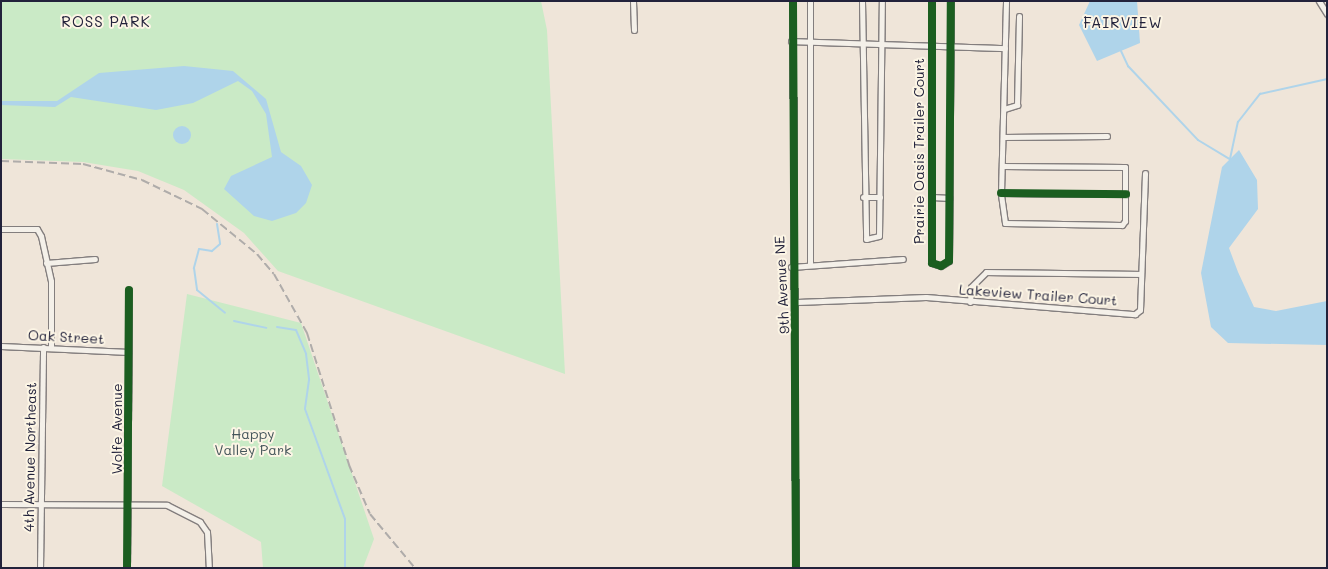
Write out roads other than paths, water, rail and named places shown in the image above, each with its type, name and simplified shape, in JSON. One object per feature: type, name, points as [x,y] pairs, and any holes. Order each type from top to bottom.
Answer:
[{"type":"street","points":[[633,1],[634,30]]},
{"type":"street","name":"9th Avenue NE","points":[[793,1],[791,41],[791,267],[797,302],[796,568]]},
{"type":"street","points":[[810,1],[810,265]]},
{"type":"street","points":[[862,1],[863,197],[866,240],[879,236],[883,43],[882,1]]},
{"type":"street","name":"Prairie Oasis Trailer Court","points":[[932,1],[932,263],[941,266],[949,261],[951,1]]},
{"type":"street","points":[[1002,166],[1124,167],[1126,194],[1122,225],[1020,226],[1005,223],[1001,193],[1006,1]]},
{"type":"street","points":[[1319,1],[1327,14]]},
{"type":"street","points":[[1004,109],[1016,105],[1019,16]]},
{"type":"street","points":[[791,41],[1006,48]]},
{"type":"street","points":[[1003,137],[1107,136]]},
{"type":"street","name":"Lakeview Trailer Court","points":[[797,302],[859,296],[1135,314],[1140,310],[1144,173]]},
{"type":"street","points":[[1001,193],[1126,194]]},
{"type":"street","points":[[863,197],[880,197]]},
{"type":"street","points":[[932,197],[950,198]]},
{"type":"street","points":[[1,229],[37,229],[52,281],[51,347]]},
{"type":"street","points":[[46,263],[95,259]]},
{"type":"street","points":[[791,267],[871,259],[903,259]]},
{"type":"street","points":[[970,302],[971,287],[986,272],[1141,274]]},
{"type":"street","name":"Wolfe Avenue","points":[[127,568],[130,504],[129,290]]},
{"type":"street","name":"Oak Street","points":[[1,346],[129,352]]},
{"type":"street","name":"4th Avenue Northeast","points":[[40,568],[39,504],[43,347]]},
{"type":"street","points":[[1,504],[167,505],[203,527],[209,568]]},
{"type":"water","points":[[1090,1],[1137,1],[1140,43],[1097,61],[1079,25]]},
{"type":"water","points":[[184,66],[233,71],[266,99],[281,152],[301,166],[312,185],[306,203],[296,213],[272,221],[254,216],[224,189],[231,176],[272,157],[266,114],[252,91],[238,81],[193,103],[156,110],[71,97],[55,107],[1,105],[1,101],[57,101],[99,73]]},
{"type":"water","points":[[182,126],[188,129],[191,135],[188,141],[182,144],[176,141],[173,135],[176,129]]},
{"type":"water","points":[[1239,150],[1257,180],[1258,209],[1229,248],[1238,272],[1254,307],[1276,311],[1327,301],[1327,345],[1228,343],[1211,327],[1201,273],[1222,167]]},
{"type":"waterway","points":[[1121,51],[1128,66],[1198,140],[1230,159],[1238,122],[1260,94],[1327,79]]},
{"type":"waterway","points":[[217,224],[220,244],[212,251],[199,249],[194,268],[197,290],[225,313]]},
{"type":"waterway","points":[[234,321],[266,328]]},
{"type":"waterway","points":[[277,327],[296,330],[306,354],[309,380],[305,409],[345,519],[345,568]]},
{"type":"railway","points":[[1,161],[83,164],[142,180],[202,209],[257,254],[274,274],[307,333],[349,465],[370,514],[415,568]]},
{"type":"district","name":"ROSS PARK","points":[[106,22]]},
{"type":"district","name":"FAIRVIEW","points":[[1123,23]]},
{"type":"park label","name":"Happy Valley Park","points":[[253,442]]}]
